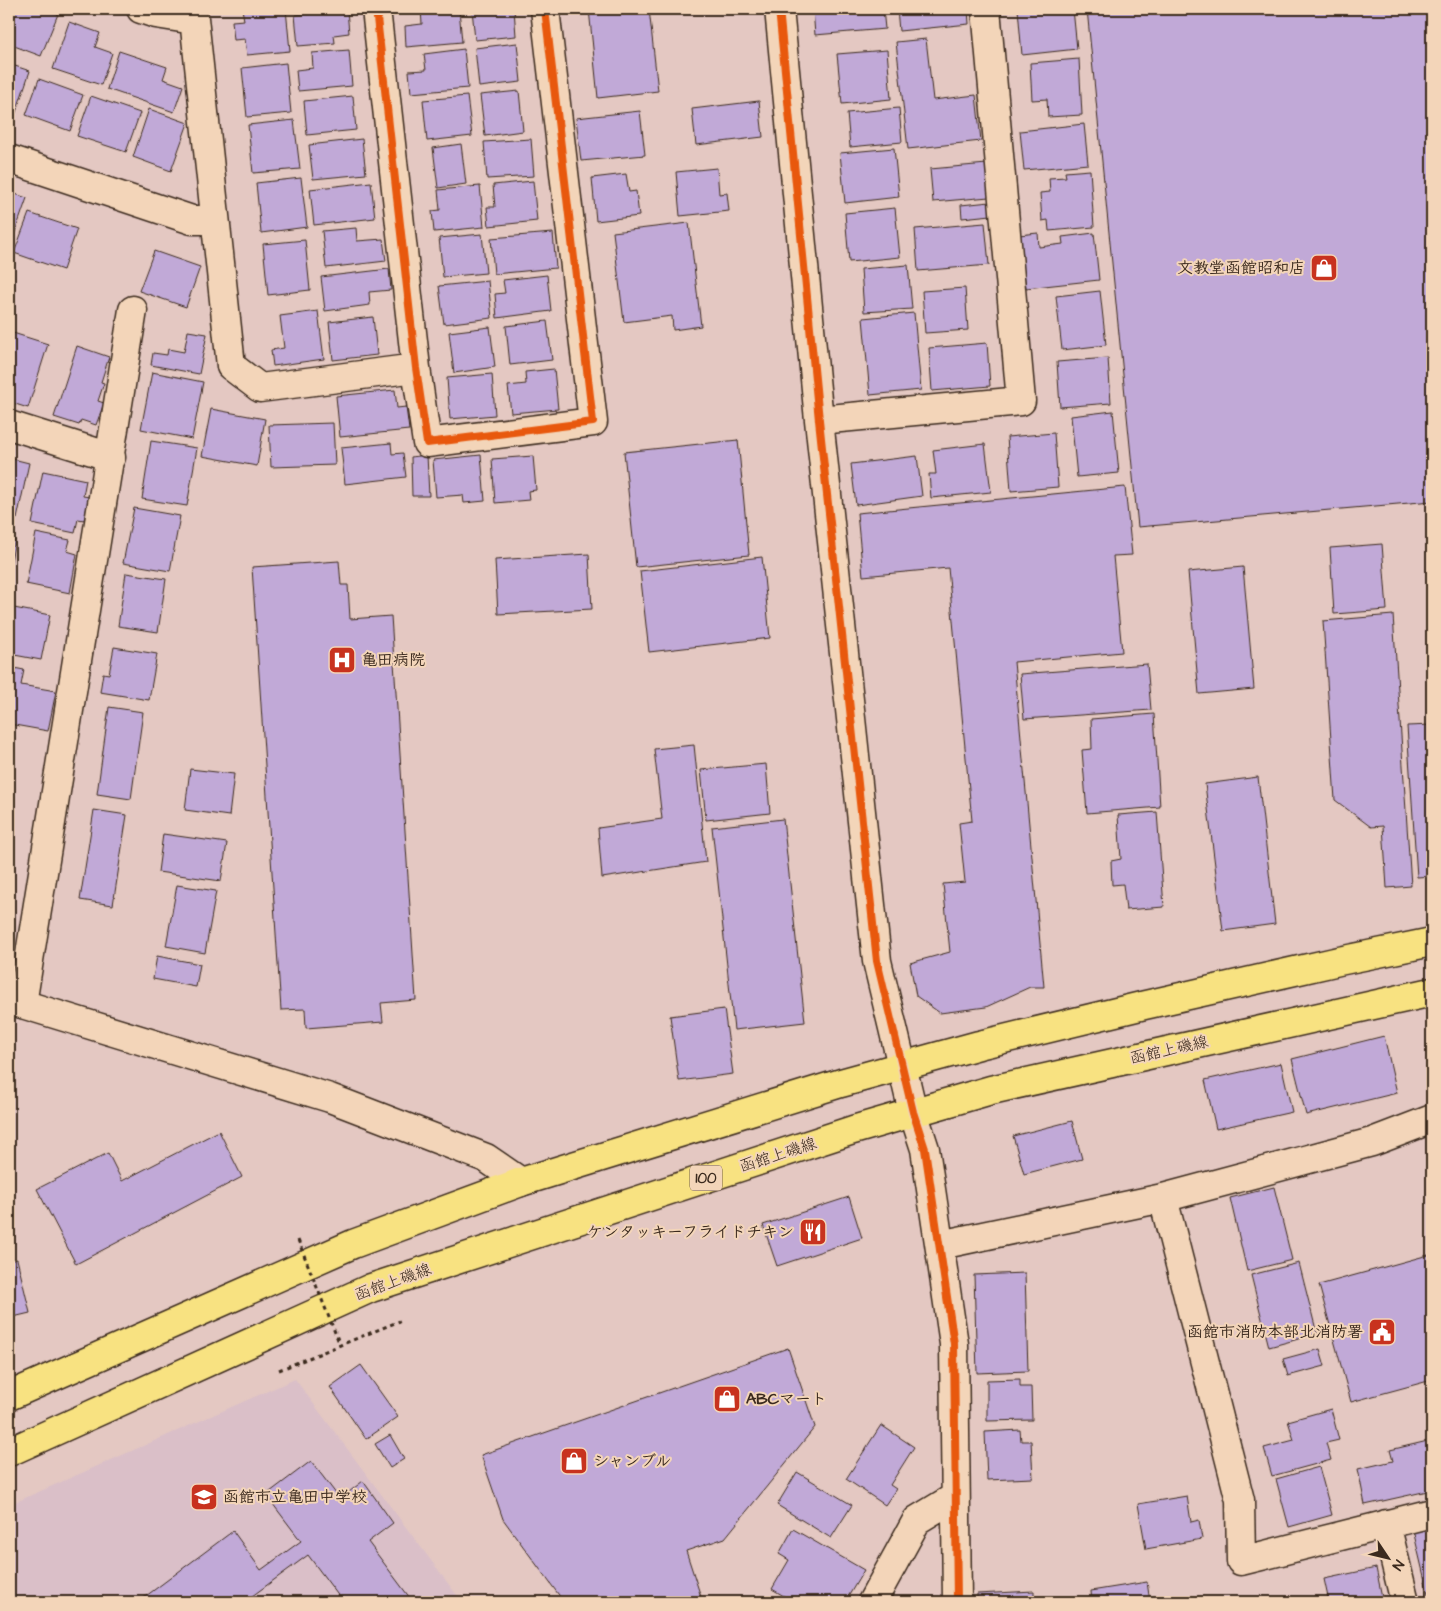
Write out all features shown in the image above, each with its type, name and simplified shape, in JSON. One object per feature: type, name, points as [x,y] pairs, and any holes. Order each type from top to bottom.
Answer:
[{"type":"main road","points":[[9,1396],[353,1244],[521,1182],[841,1083],[988,1043],[1145,1005],[1432,942]]},
{"type":"main road","name":"函館上磯線","points":[[9,1452],[371,1288],[913,1112],[991,1090],[1432,992]]},
{"type":"street","points":[[141,9],[156,14],[194,14],[231,366],[260,388],[416,368]]},
{"type":"street","points":[[376,9],[416,368],[427,443],[593,422],[545,9]]},
{"type":"street","points":[[779,9],[819,420],[876,961],[913,1112],[925,1149],[954,1344],[957,1602]]},
{"type":"street","points":[[819,420],[1021,401],[986,9]]},
{"type":"street","points":[[9,158],[192,220],[215,220]]},
{"type":"street","points":[[133,310],[111,457],[15,1002],[330,1098],[486,1158],[521,1182]]},
{"type":"street","points":[[9,426],[111,457]]},
{"type":"street","points":[[940,1245],[1163,1198],[1372,1142],[1432,1119]]},
{"type":"street","points":[[1163,1198],[1240,1500],[1241,1561],[1432,1513]]},
{"type":"street","points":[[872,1602],[917,1520],[955,1497]]},
{"type":"street","points":[[1386,1524],[1404,1602]]},
{"type":"path","points":[[298,1240],[340,1345]]},
{"type":"path","points":[[279,1370],[400,1320]]},
{"type":"shaded area","name":"函館市立亀田中学校","points":[[295,1379],[462,1602],[9,1602],[9,1505]]},
{"type":"building","points":[[13,9],[43,9],[58,14],[41,56],[9,44],[9,20]]},
{"type":"building","points":[[242,9],[286,9],[290,51],[247,55],[245,39],[234,40],[232,21],[244,20]]},
{"type":"building","points":[[421,9],[459,9],[462,42],[406,47],[405,26],[422,24]]},
{"type":"building","points":[[472,9],[514,9],[516,36],[475,40]]},
{"type":"building","points":[[589,9],[649,9],[658,91],[598,98]]},
{"type":"building","points":[[813,9],[883,9],[885,29],[815,35]]},
{"type":"building","points":[[897,9],[968,9],[969,24],[899,31]]},
{"type":"building","points":[[1018,9],[1073,9],[1077,49],[1022,55]]},
{"type":"building","points":[[1087,9],[1432,9],[1432,501],[1138,527]]},
{"type":"building","points":[[347,10],[349,33],[334,35],[335,43],[298,46],[295,15]]},
{"type":"building","points":[[69,22],[100,33],[95,47],[112,53],[101,85],[53,69]]},
{"type":"building","points":[[926,39],[933,100],[976,95],[981,141],[908,149],[896,42]]},
{"type":"building","points":[[517,43],[521,82],[479,87],[475,48]]},
{"type":"building","points":[[464,49],[468,88],[411,93],[409,71],[426,70],[424,54]]},
{"type":"building","points":[[349,50],[352,86],[298,91],[296,70],[313,68],[312,53]]},
{"type":"building","points":[[887,50],[891,99],[842,104],[837,54]]},
{"type":"building","points":[[119,51],[167,67],[163,79],[183,86],[174,112],[107,89]]},
{"type":"building","points":[[1079,59],[1082,115],[1048,117],[1047,99],[1032,100],[1030,63]]},
{"type":"building","points":[[286,63],[291,113],[247,117],[242,68]]},
{"type":"building","points":[[9,64],[30,71],[15,115],[9,113]]},
{"type":"building","points":[[39,79],[83,95],[70,131],[26,115]]},
{"type":"building","points":[[519,91],[523,131],[485,136],[480,95]]},
{"type":"building","points":[[91,96],[140,113],[126,152],[77,136]]},
{"type":"building","points":[[353,96],[356,130],[307,135],[304,101]]},
{"type":"building","points":[[467,96],[472,136],[427,141],[423,100]]},
{"type":"building","points":[[759,101],[763,137],[696,145],[692,109]]},
{"type":"building","points":[[899,108],[902,142],[850,147],[847,113]]},
{"type":"building","points":[[149,109],[188,123],[171,171],[133,157]]},
{"type":"building","points":[[640,111],[645,155],[581,161],[576,118]]},
{"type":"building","points":[[294,120],[300,169],[253,173],[248,125]]},
{"type":"building","points":[[1084,124],[1088,164],[1024,170],[1020,131]]},
{"type":"building","points":[[362,139],[366,174],[313,179],[309,145]]},
{"type":"building","points":[[531,139],[534,176],[487,179],[484,142]]},
{"type":"building","points":[[461,144],[466,184],[438,188],[433,148]]},
{"type":"building","points":[[894,148],[899,197],[845,203],[840,153]]},
{"type":"building","points":[[987,164],[989,197],[933,202],[930,169]]},
{"type":"building","points":[[717,168],[719,194],[727,193],[729,211],[680,216],[676,172]]},
{"type":"building","points":[[1090,170],[1094,227],[1049,231],[1048,220],[1042,221],[1040,193],[1050,192],[1049,178],[1066,177],[1065,172]]},
{"type":"building","points":[[626,174],[629,192],[636,191],[639,216],[596,221],[592,178]]},
{"type":"building","points":[[301,178],[307,227],[261,233],[256,183]]},
{"type":"building","points":[[533,181],[537,221],[489,226],[487,207],[495,207],[493,185]]},
{"type":"building","points":[[371,182],[375,218],[314,225],[310,189]]},
{"type":"building","points":[[480,186],[484,227],[434,232],[432,211],[440,210],[438,190]]},
{"type":"building","points":[[9,192],[27,198],[9,249]]},
{"type":"building","points":[[990,202],[991,215],[962,218],[961,205]]},
{"type":"building","points":[[895,208],[900,257],[849,262],[845,213]]},
{"type":"building","points":[[29,213],[77,229],[63,270],[14,253]]},
{"type":"building","points":[[689,223],[701,326],[673,330],[672,316],[624,322],[613,232]]},
{"type":"building","points":[[985,223],[989,265],[918,271],[915,229]]},
{"type":"building","points":[[356,228],[357,241],[383,239],[386,261],[326,268],[322,231]]},
{"type":"building","points":[[553,233],[556,268],[494,274],[491,238]]},
{"type":"building","points":[[1038,233],[1039,247],[1063,244],[1062,237],[1094,233],[1099,280],[1026,288],[1019,235]]},
{"type":"building","points":[[482,234],[486,273],[443,277],[439,238]]},
{"type":"building","points":[[305,240],[310,290],[268,295],[263,244]]},
{"type":"building","points":[[154,251],[200,267],[186,307],[139,291]]},
{"type":"building","points":[[908,265],[912,309],[864,312],[861,269]]},
{"type":"building","points":[[389,269],[391,290],[369,292],[370,305],[325,311],[321,277]]},
{"type":"building","points":[[547,275],[551,311],[497,318],[495,294],[505,293],[503,280]]},
{"type":"building","points":[[488,281],[492,318],[444,324],[439,286]]},
{"type":"building","points":[[965,288],[968,330],[925,333],[922,291]]},
{"type":"building","points":[[1100,291],[1106,345],[1062,350],[1056,296]]},
{"type":"building","points":[[318,311],[324,359],[273,366],[271,350],[284,348],[280,316]]},
{"type":"building","points":[[914,313],[921,390],[870,395],[863,318]]},
{"type":"building","points":[[373,317],[377,355],[333,360],[329,322]]},
{"type":"building","points":[[547,321],[552,360],[510,365],[506,326]]},
{"type":"building","points":[[490,327],[495,367],[454,373],[449,332]]},
{"type":"building","points":[[188,331],[207,334],[199,374],[151,365],[153,353],[167,355],[168,349],[184,352]]},
{"type":"building","points":[[13,333],[48,344],[28,408],[9,402],[9,345]]},
{"type":"building","points":[[987,343],[990,386],[932,391],[929,348]]},
{"type":"building","points":[[77,346],[109,357],[101,382],[104,383],[98,401],[104,403],[96,425],[81,420],[79,425],[54,417]]},
{"type":"building","points":[[1108,358],[1111,403],[1060,407],[1057,362]]},
{"type":"building","points":[[554,369],[558,409],[511,413],[508,386],[526,384],[525,372]]},
{"type":"building","points":[[152,372],[203,382],[192,439],[141,429]]},
{"type":"building","points":[[492,374],[495,415],[450,419],[447,378]]},
{"type":"building","points":[[395,390],[397,408],[406,407],[409,430],[340,437],[336,396]]},
{"type":"building","points":[[211,409],[265,419],[257,466],[202,456]]},
{"type":"building","points":[[1113,411],[1119,473],[1077,477],[1071,416]]},
{"type":"building","points":[[333,423],[335,465],[271,467],[269,425]]},
{"type":"building","points":[[1054,433],[1058,487],[1011,491],[1007,437]]},
{"type":"building","points":[[738,440],[749,555],[636,567],[624,452]]},
{"type":"building","points":[[151,441],[197,448],[187,506],[142,499]]},
{"type":"building","points":[[391,443],[392,454],[403,453],[406,477],[345,484],[341,448]]},
{"type":"building","points":[[985,444],[991,492],[931,498],[929,474],[936,474],[933,450]]},
{"type":"building","points":[[427,455],[429,496],[412,496],[411,457]]},
{"type":"building","points":[[481,455],[485,501],[464,503],[463,495],[436,497],[433,460]]},
{"type":"building","points":[[533,456],[536,490],[528,491],[529,500],[495,503],[492,459]]},
{"type":"building","points":[[917,456],[922,496],[856,505],[851,464]]},
{"type":"building","points":[[9,458],[29,463],[17,519],[9,517]]},
{"type":"building","points":[[43,471],[86,480],[83,496],[89,497],[84,520],[78,519],[75,533],[32,524]]},
{"type":"building","points":[[1125,487],[1132,555],[1113,556],[1122,652],[1014,662],[1044,987],[1030,987],[986,1007],[940,1013],[916,996],[910,963],[950,952],[943,884],[965,882],[959,823],[972,821],[948,568],[863,576],[857,513]]},
{"type":"building","points":[[134,508],[180,516],[170,571],[123,563]]},
{"type":"building","points":[[36,533],[70,540],[67,551],[77,554],[70,593],[26,584]]},
{"type":"building","points":[[9,539],[15,540],[9,572]]},
{"type":"building","points":[[1382,544],[1387,610],[1334,614],[1330,548]]},
{"type":"building","points":[[589,554],[592,609],[498,614],[495,560]]},
{"type":"building","points":[[762,557],[770,638],[649,652],[640,571]]},
{"type":"building","points":[[339,561],[341,585],[348,585],[350,619],[391,616],[416,1000],[381,1003],[383,1022],[306,1028],[305,1009],[281,1010],[252,567]]},
{"type":"building","points":[[1243,567],[1254,689],[1199,694],[1188,572]]},
{"type":"building","points":[[126,573],[166,579],[158,632],[118,626]]},
{"type":"building","points":[[14,608],[50,615],[41,660],[9,654],[9,634]]},
{"type":"building","points":[[1393,615],[1411,886],[1387,888],[1383,826],[1371,827],[1335,800],[1323,621]]},
{"type":"building","points":[[114,647],[157,654],[149,700],[100,692],[103,673],[109,674]]},
{"type":"building","points":[[1147,664],[1151,710],[1024,719],[1020,674]]},
{"type":"building","points":[[9,667],[24,670],[21,685],[56,691],[48,731],[9,724]]},
{"type":"building","points":[[109,707],[143,712],[131,799],[97,794]]},
{"type":"building","points":[[1154,714],[1160,807],[1087,813],[1082,750],[1092,749],[1091,719]]},
{"type":"building","points":[[1432,725],[1432,876],[1417,877],[1407,726]]},
{"type":"building","points":[[694,745],[706,862],[602,878],[598,828],[662,819],[654,749]]},
{"type":"building","points":[[766,764],[770,813],[706,820],[701,770]]},
{"type":"building","points":[[190,769],[234,774],[229,816],[185,810]]},
{"type":"building","points":[[1258,777],[1275,924],[1223,931],[1205,784]]},
{"type":"building","points":[[94,810],[127,815],[113,905],[80,900]]},
{"type":"building","points":[[1157,812],[1164,907],[1126,910],[1123,884],[1112,885],[1111,861],[1121,859],[1118,815]]},
{"type":"building","points":[[783,819],[805,1022],[734,1030],[712,827]]},
{"type":"building","points":[[163,834],[227,843],[221,881],[158,872]]},
{"type":"building","points":[[177,885],[216,891],[205,953],[166,946]]},
{"type":"building","points":[[157,956],[200,964],[196,987],[153,979]]},
{"type":"building","points":[[724,1009],[733,1074],[679,1081],[670,1016]]},
{"type":"building","points":[[1384,1036],[1397,1093],[1306,1115],[1292,1059]]},
{"type":"building","points":[[1281,1063],[1292,1112],[1216,1129],[1205,1080]]},
{"type":"building","points":[[1072,1121],[1082,1159],[1024,1174],[1013,1136]]},
{"type":"building","points":[[219,1131],[242,1177],[76,1264],[37,1189],[108,1153],[122,1181]]},
{"type":"building","points":[[1274,1187],[1292,1260],[1247,1271],[1230,1198]]},
{"type":"building","name":"ケンタッキーフライドチキン","points":[[849,1197],[862,1238],[777,1266],[763,1225]]},
{"type":"building","name":"函館市消防本部北消防署","points":[[1432,1254],[1432,1380],[1351,1402],[1319,1285]]},
{"type":"building","points":[[17,1259],[30,1313],[9,1318],[9,1261]]},
{"type":"building","points":[[1299,1263],[1317,1334],[1269,1347],[1251,1275]]},
{"type":"building","points":[[1025,1273],[1028,1371],[977,1373],[974,1275]]},
{"type":"building","points":[[788,1348],[815,1427],[725,1538],[686,1551],[702,1600],[695,1602],[564,1602],[503,1519],[481,1455]]},
{"type":"building","points":[[1320,1349],[1325,1366],[1288,1376],[1283,1359]]},
{"type":"building","points":[[361,1365],[398,1417],[366,1439],[330,1387]]},
{"type":"building","points":[[1020,1379],[1020,1387],[1031,1387],[1032,1420],[987,1421],[987,1380]]},
{"type":"building","points":[[1331,1409],[1339,1440],[1326,1443],[1331,1460],[1272,1476],[1264,1448],[1294,1440],[1288,1421]]},
{"type":"building","points":[[881,1425],[914,1447],[890,1485],[896,1489],[885,1505],[846,1479]]},
{"type":"building","points":[[1020,1430],[1021,1441],[1031,1441],[1033,1478],[987,1480],[985,1432]]},
{"type":"building","points":[[390,1435],[404,1459],[390,1468],[375,1444]]},
{"type":"building","points":[[1432,1440],[1432,1490],[1365,1505],[1358,1469],[1393,1461],[1390,1450]]},
{"type":"building","points":[[311,1461],[340,1499],[363,1481],[393,1523],[368,1542],[413,1602],[343,1602],[308,1555],[244,1602],[138,1602],[233,1531],[261,1570],[301,1541],[266,1495]]},
{"type":"building","points":[[1319,1467],[1332,1515],[1289,1527],[1276,1479]]},
{"type":"building","points":[[797,1472],[852,1505],[831,1538],[777,1505]]},
{"type":"building","points":[[1187,1496],[1191,1522],[1199,1520],[1202,1539],[1146,1549],[1138,1504]]},
{"type":"building","points":[[1426,1527],[1429,1537],[1432,1536],[1432,1602],[1430,1602],[1413,1530]]},
{"type":"building","points":[[793,1529],[864,1570],[845,1602],[794,1602],[772,1589],[789,1560],[779,1554]]},
{"type":"building","points":[[1376,1568],[1383,1602],[1329,1602],[1324,1579]]},
{"type":"building","points":[[1147,1582],[1150,1602],[1092,1602],[1091,1591]]},
{"type":"building","points":[[1034,1591],[1034,1602],[977,1602],[977,1594]]},
{"type":"cycle path","points":[[376,9],[416,368],[427,443],[593,422],[545,9]]},
{"type":"cycle path","points":[[779,9],[819,420],[877,961],[913,1112],[925,1149],[954,1344],[957,1602]]},
{"type":"place","name":"文教堂函館昭和店","points":[[1324,268]]},
{"type":"place","name":"亀田病院","points":[[342,660]]},
{"type":"place","name":"ケンタッキーフライドチキン","points":[[813,1232]]},
{"type":"place","name":"函館市消防本部北消防署","points":[[1382,1332]]},
{"type":"place","name":"ABCマート","points":[[727,1399]]},
{"type":"place","name":"シャンブル","points":[[574,1461]]},
{"type":"place","name":"函館市立亀田中学校","points":[[204,1497]]}]
